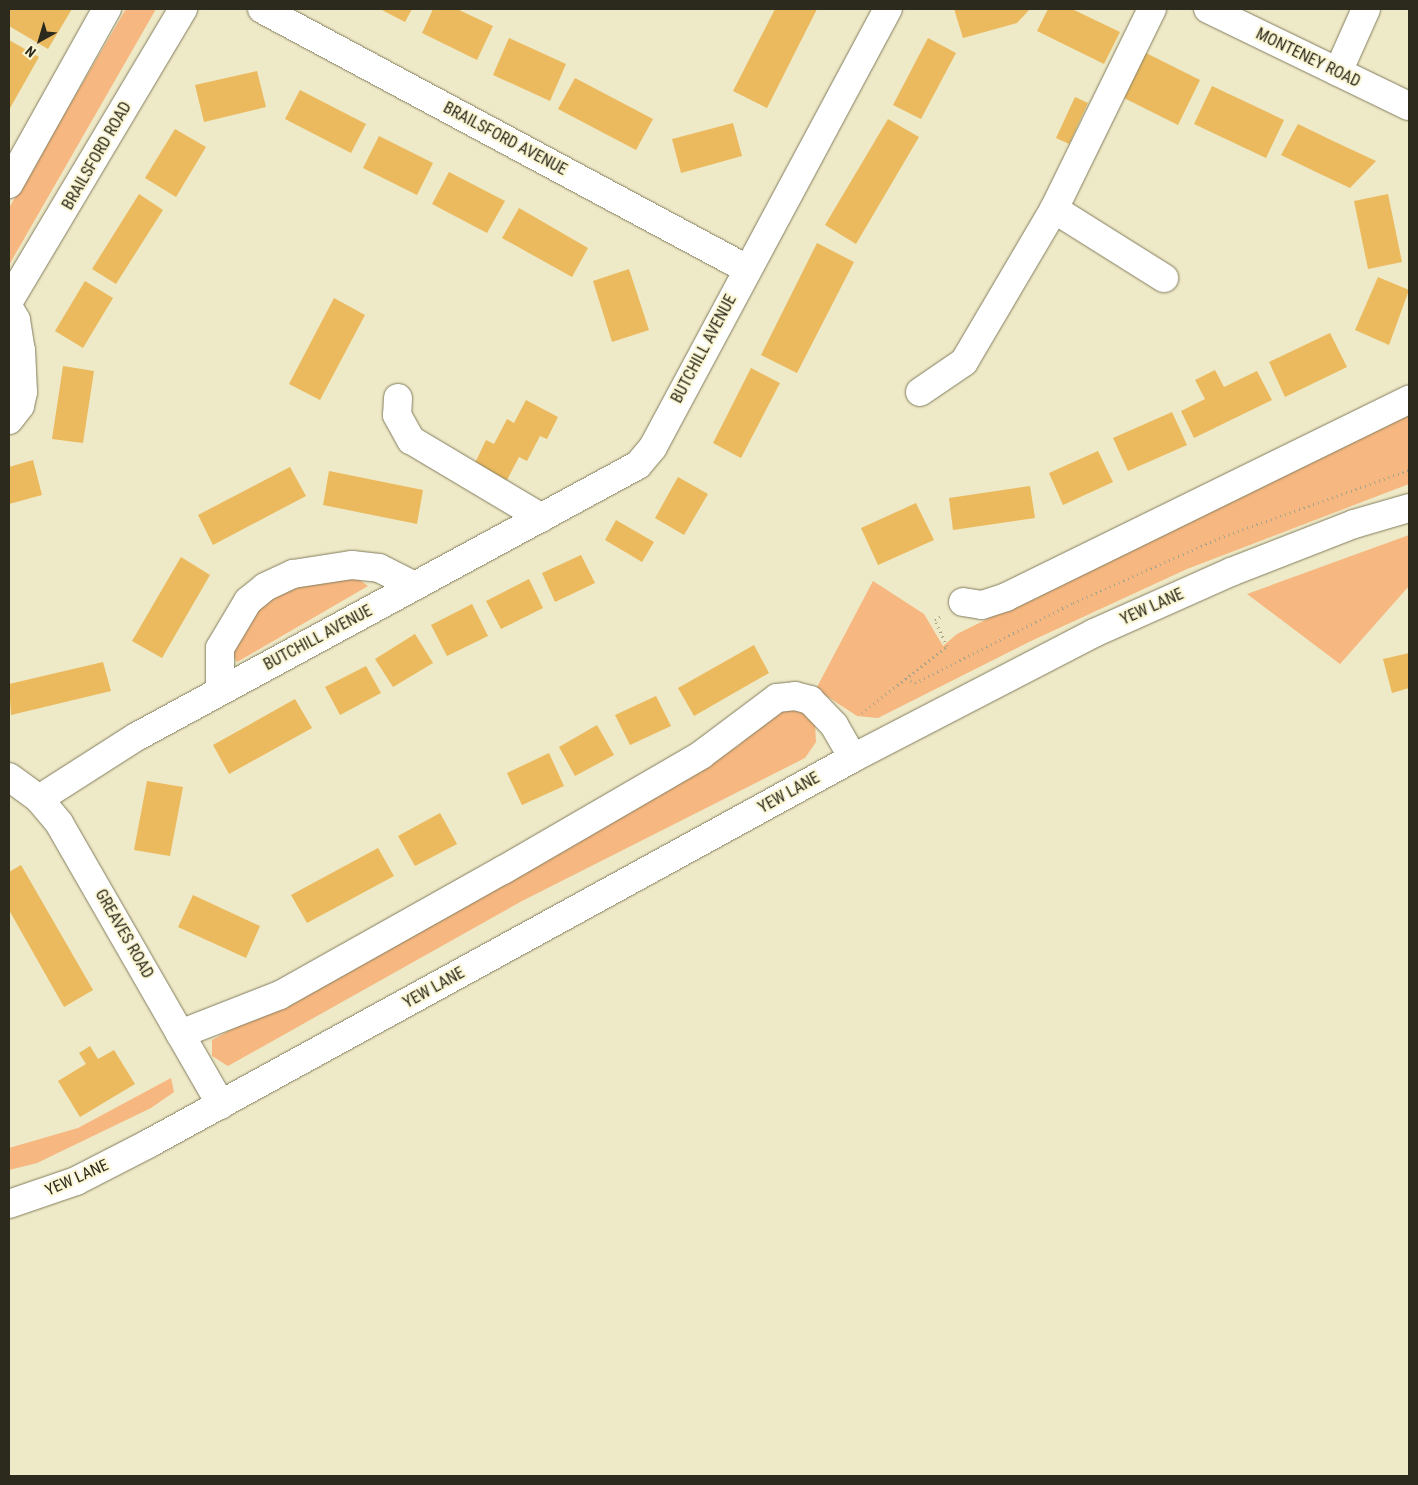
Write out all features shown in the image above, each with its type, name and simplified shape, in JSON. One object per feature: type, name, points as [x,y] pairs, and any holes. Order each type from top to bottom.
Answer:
[{"type":"street","points":[[9,184],[107,9]]},
{"type":"street","name":"BRAILSFORD ROAD","points":[[9,301],[183,9]]},
{"type":"street","name":"BRAILSFORD AVENUE","points":[[262,9],[747,268]]},
{"type":"street","name":"BUTCHILL AVENUE","points":[[39,799],[136,737],[220,690],[638,465],[653,447],[747,268],[888,9]]},
{"type":"street","points":[[920,392],[964,362],[1054,209],[1152,9]]},
{"type":"street","name":"MONTENEY ROAD","points":[[1208,9],[1409,106]]},
{"type":"street","points":[[1338,72],[1366,9]]},
{"type":"street","points":[[1054,209],[1164,278]]},
{"type":"street","points":[[9,308],[16,320],[22,350],[23,392],[20,406],[9,420]]},
{"type":"street","points":[[398,398],[399,421],[412,440],[542,518]]},
{"type":"street","points":[[963,602],[982,605],[1006,597],[1409,400]]},
{"type":"street","name":"YEW LANE","points":[[9,1204],[76,1181],[220,1105],[853,758],[1112,625],[1231,572],[1354,524],[1409,508]]},
{"type":"street","points":[[220,690],[220,648],[248,601],[265,588],[293,574],[352,565],[379,568],[415,586]]},
{"type":"street","points":[[180,1034],[280,995],[494,875],[701,755],[777,698],[794,696],[810,700],[838,732],[853,758]]},
{"type":"street","name":"GREAVES ROAD","points":[[9,777],[39,799],[59,823],[220,1105]]},
{"type":"path","points":[[838,732],[947,646],[935,620],[963,602]]},
{"type":"shaded area","points":[[126,9],[156,9],[9,265],[9,208]]},
{"type":"shaded area","points":[[1409,416],[1409,484],[1187,569],[1031,641],[878,718],[857,716],[816,689],[873,581],[924,614],[943,646],[957,634],[1374,428]]},
{"type":"shaded area","points":[[1409,535],[1409,586],[1340,664],[1247,594]]},
{"type":"shaded area","points":[[354,576],[368,586],[237,662],[231,652],[262,604],[299,583]]},
{"type":"shaded area","points":[[792,705],[806,711],[815,723],[816,742],[805,758],[522,901],[228,1066],[212,1056],[212,1040],[469,901],[738,746],[775,710]]},
{"type":"shaded area","points":[[171,1078],[174,1092],[151,1108],[37,1163],[9,1170],[9,1148],[78,1128]]},
{"type":"building","points":[[9,9],[72,9],[48,49],[9,26]]},
{"type":"building","points":[[380,9],[412,9],[405,22]]},
{"type":"building","points":[[433,9],[457,9],[493,26],[477,60],[422,33]]},
{"type":"building","points":[[775,9],[817,9],[767,108],[733,91]]},
{"type":"building","points":[[954,9],[1030,9],[1017,23],[963,38]]},
{"type":"building","points":[[1048,9],[1072,9],[1120,32],[1104,64],[1037,31]]},
{"type":"building","points":[[509,38],[566,64],[550,101],[493,75]]},
{"type":"building","points":[[928,38],[956,53],[921,119],[893,105]]},
{"type":"building","points":[[9,40],[39,57],[9,110]]},
{"type":"building","points":[[1146,53],[1200,80],[1178,125],[1124,98]]},
{"type":"building","points":[[257,71],[266,107],[204,122],[195,85]]},
{"type":"building","points":[[575,78],[653,119],[636,150],[558,109]]},
{"type":"building","points":[[1212,86],[1284,120],[1266,158],[1194,124]]},
{"type":"building","points":[[300,90],[366,124],[351,153],[285,119]]},
{"type":"building","points":[[1075,97],[1088,103],[1069,144],[1056,138]]},
{"type":"building","points":[[888,119],[919,137],[856,244],[825,225]]},
{"type":"building","points":[[733,123],[742,156],[681,173],[672,139]]},
{"type":"building","points":[[1298,124],[1376,161],[1350,188],[1316,172],[1281,155]]},
{"type":"building","points":[[175,129],[206,147],[176,197],[145,178]]},
{"type":"building","points":[[379,136],[433,163],[417,195],[363,168]]},
{"type":"building","points":[[449,172],[505,201],[487,233],[432,204]]},
{"type":"building","points":[[139,194],[163,210],[116,284],[92,269]]},
{"type":"building","points":[[1388,194],[1402,262],[1368,269],[1354,201]]},
{"type":"building","points":[[519,208],[588,248],[572,277],[502,238]]},
{"type":"building","points":[[817,243],[854,262],[797,373],[761,355]]},
{"type":"building","points":[[629,269],[649,330],[612,342],[593,281]]},
{"type":"building","points":[[1378,277],[1409,290],[1389,345],[1355,330]]},
{"type":"building","points":[[85,281],[113,298],[83,348],[55,331]]},
{"type":"building","points":[[334,298],[365,315],[320,400],[289,384]]},
{"type":"building","points":[[1330,333],[1347,367],[1285,397],[1269,362]]},
{"type":"building","points":[[63,366],[94,371],[83,443],[52,439]]},
{"type":"building","points":[[751,368],[780,383],[741,458],[713,443]]},
{"type":"building","points":[[1215,370],[1224,387],[1257,371],[1272,400],[1194,438],[1181,411],[1205,399],[1195,380]]},
{"type":"building","points":[[526,400],[558,417],[547,439],[540,436],[527,461],[519,457],[507,480],[475,463],[486,440],[494,444],[507,419],[514,423]]},
{"type":"building","points":[[1172,412],[1187,445],[1128,471],[1113,438]]},
{"type":"building","points":[[1098,451],[1113,482],[1063,505],[1049,473]]},
{"type":"building","points":[[33,460],[42,495],[9,504],[9,467]]},
{"type":"building","points":[[290,467],[306,496],[213,545],[198,515]]},
{"type":"building","points":[[329,471],[423,490],[417,524],[323,505]]},
{"type":"building","points":[[678,477],[708,494],[684,535],[655,518]]},
{"type":"building","points":[[1030,486],[1035,518],[953,530],[949,498]]},
{"type":"building","points":[[916,503],[934,540],[878,565],[861,528]]},
{"type":"building","points":[[616,520],[654,542],[642,562],[605,540]]},
{"type":"building","points":[[581,555],[595,583],[555,602],[542,573]]},
{"type":"building","points":[[181,557],[210,575],[162,658],[132,641]]},
{"type":"building","points":[[529,579],[543,608],[501,629],[486,601]]},
{"type":"building","points":[[472,604],[488,636],[447,656],[431,625]]},
{"type":"building","points":[[415,634],[433,663],[393,687],[375,659]]},
{"type":"building","points":[[754,645],[769,673],[694,716],[678,688]]},
{"type":"building","points":[[1409,653],[1409,688],[1392,693],[1383,659]]},
{"type":"building","points":[[103,662],[111,691],[11,715],[9,684]]},
{"type":"building","points":[[366,666],[381,693],[340,715],[325,687]]},
{"type":"building","points":[[656,696],[671,726],[630,745],[615,715]]},
{"type":"building","points":[[295,699],[312,728],[229,774],[213,745]]},
{"type":"building","points":[[597,725],[614,755],[575,776],[559,747]]},
{"type":"building","points":[[549,753],[564,786],[522,805],[507,773]]},
{"type":"building","points":[[147,781],[183,787],[170,856],[134,850]]},
{"type":"building","points":[[440,813],[457,844],[415,866],[398,836]]},
{"type":"building","points":[[378,848],[394,876],[307,923],[291,895]]},
{"type":"building","points":[[21,865],[93,990],[64,1007],[9,910],[9,872]]},
{"type":"building","points":[[193,895],[260,926],[246,958],[178,927]]},
{"type":"building","points":[[90,1046],[98,1059],[114,1050],[135,1084],[80,1117],[58,1081],[86,1064],[79,1053]]}]
